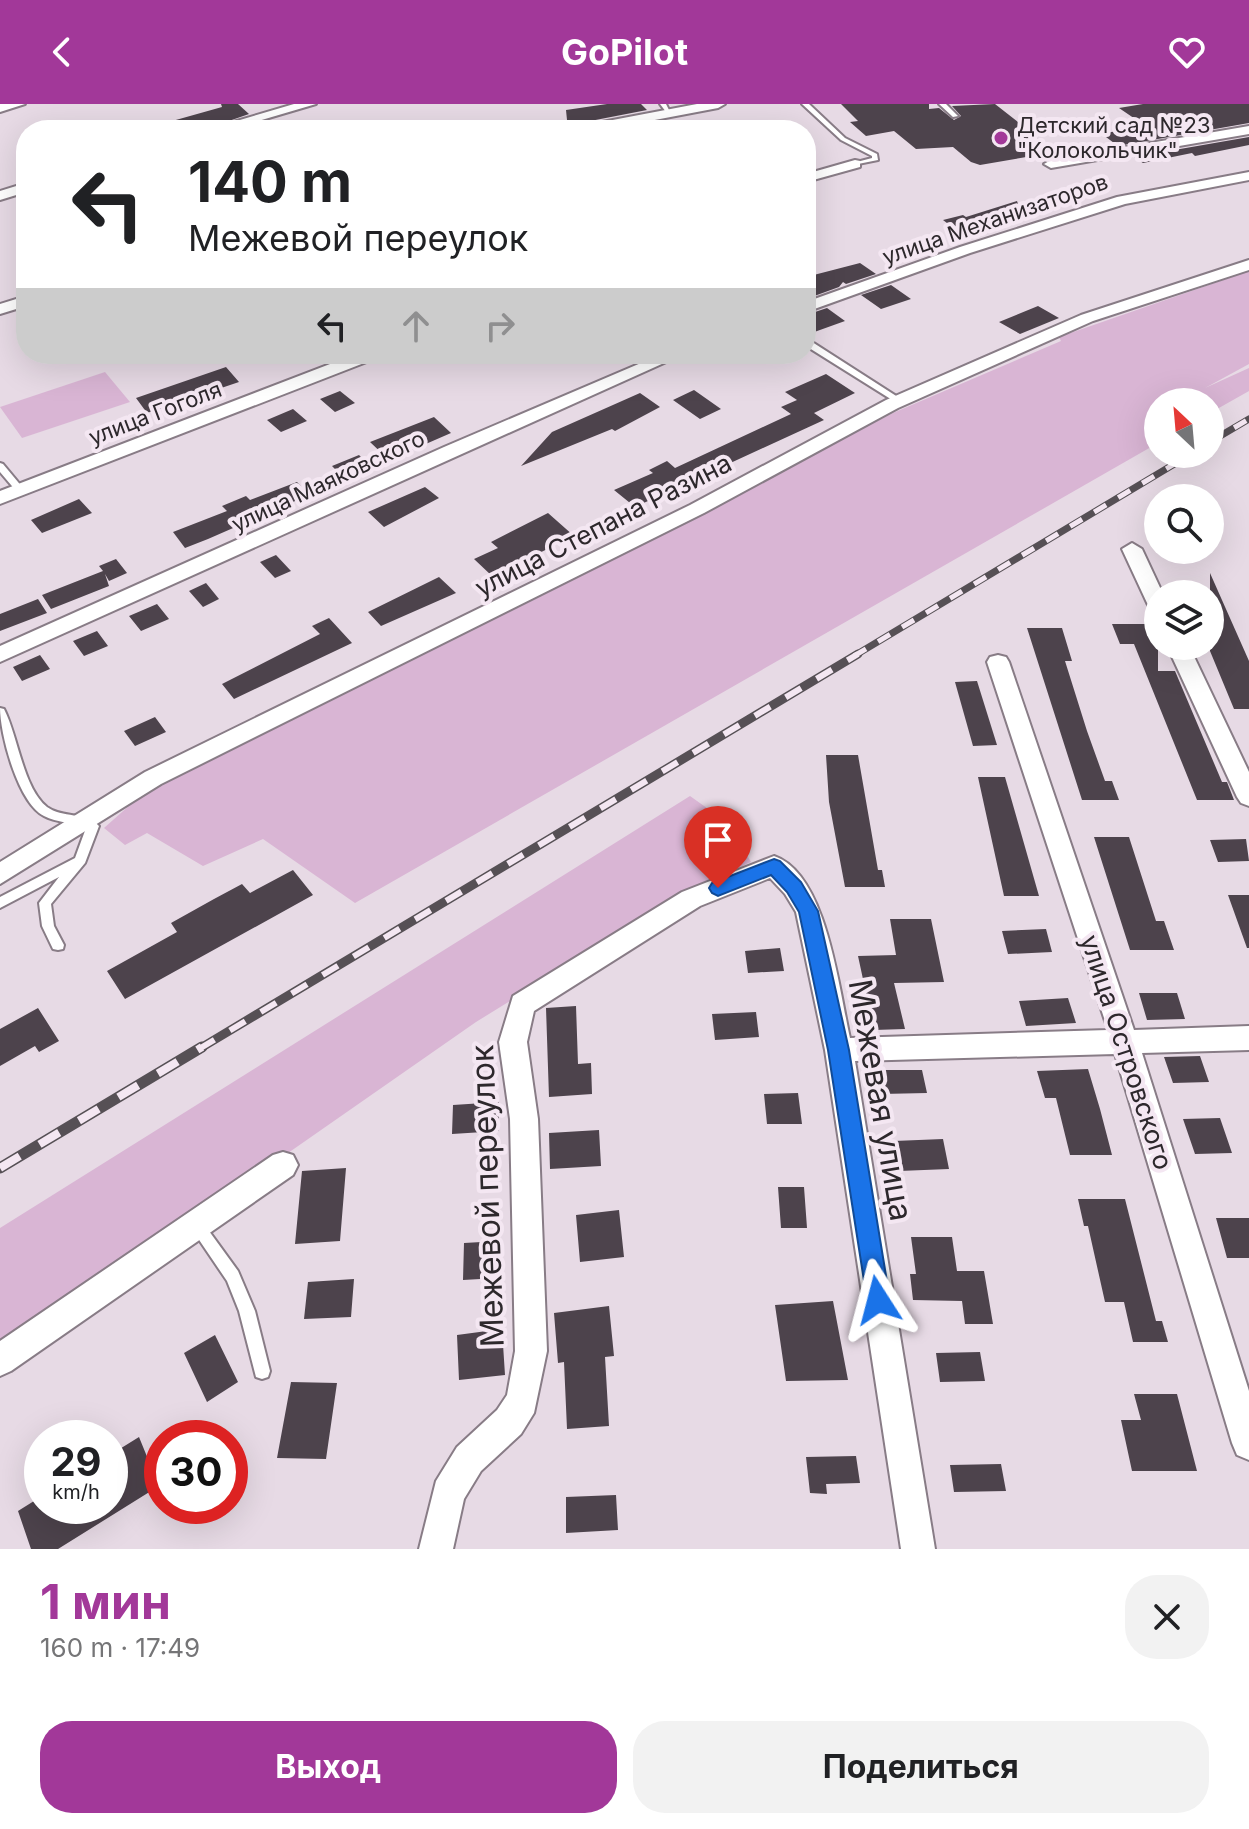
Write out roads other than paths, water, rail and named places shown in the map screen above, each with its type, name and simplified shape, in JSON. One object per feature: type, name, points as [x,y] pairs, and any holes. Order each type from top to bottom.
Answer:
[{"type":"street","points":[[0,108],[18,104]]},
{"type":"street","points":[[250,120],[309,104]]},
{"type":"street","points":[[619,120],[665,108],[718,104]]},
{"type":"street","points":[[1051,164],[1249,130]]},
{"type":"street","points":[[816,175],[855,164]]},
{"type":"street","name":"улица Механизаторов","points":[[816,303],[965,250],[1122,200],[1249,176]]},
{"type":"street","name":"улица Степана Разина","points":[[0,874],[153,778],[697,509],[900,401],[1087,318],[1249,265]]},
{"type":"street","name":"улица Гоголя","points":[[0,498],[345,364]]},
{"type":"street","name":"улица Маяковского","points":[[0,655],[451,451],[653,364]]},
{"type":"street","points":[[1132,549],[1146,580]]},
{"type":"street","points":[[1185,660],[1249,797]]},
{"type":"street","name":"улица Островского","points":[[998,662],[1125,1042],[1249,1443]]},
{"type":"street","name":"Межевая улица","points":[[774,866],[794,887],[808,911],[839,1050],[918,1549]]},
{"type":"street","name":"Межевой переулок","points":[[436,1549],[448,1493],[469,1459],[509,1422],[522,1401],[531,1351],[524,1119],[513,1042],[522,1004],[691,899],[774,866]]},
{"type":"street","points":[[839,1050],[1249,1038]]},
{"type":"street","points":[[0,1360],[283,1165]]},
{"type":"lane","points":[[805,104],[843,139],[875,155],[876,159],[855,164]]},
{"type":"lane","points":[[942,104],[955,116]]},
{"type":"lane","points":[[816,348],[900,401]]},
{"type":"lane","points":[[0,466],[20,490]]},
{"type":"lane","points":[[0,712],[9,729],[28,790],[44,811],[86,821],[93,826],[81,860],[45,903],[48,926],[58,945]]},
{"type":"lane","points":[[0,903],[81,860]]},
{"type":"lane","points":[[196,1225],[233,1276],[247,1311],[262,1371]]},
{"type":"railway","points":[[1224,434],[1249,419]]},
{"type":"railway","points":[[854,656],[1168,468]]},
{"type":"railway","points":[[199,1049],[858,654]]},
{"type":"railway","points":[[0,1168],[202,1047]]},
{"type":"place","name":"Детский сад №23 \"Колокольчик\"","points":[[1001,138]]}]
